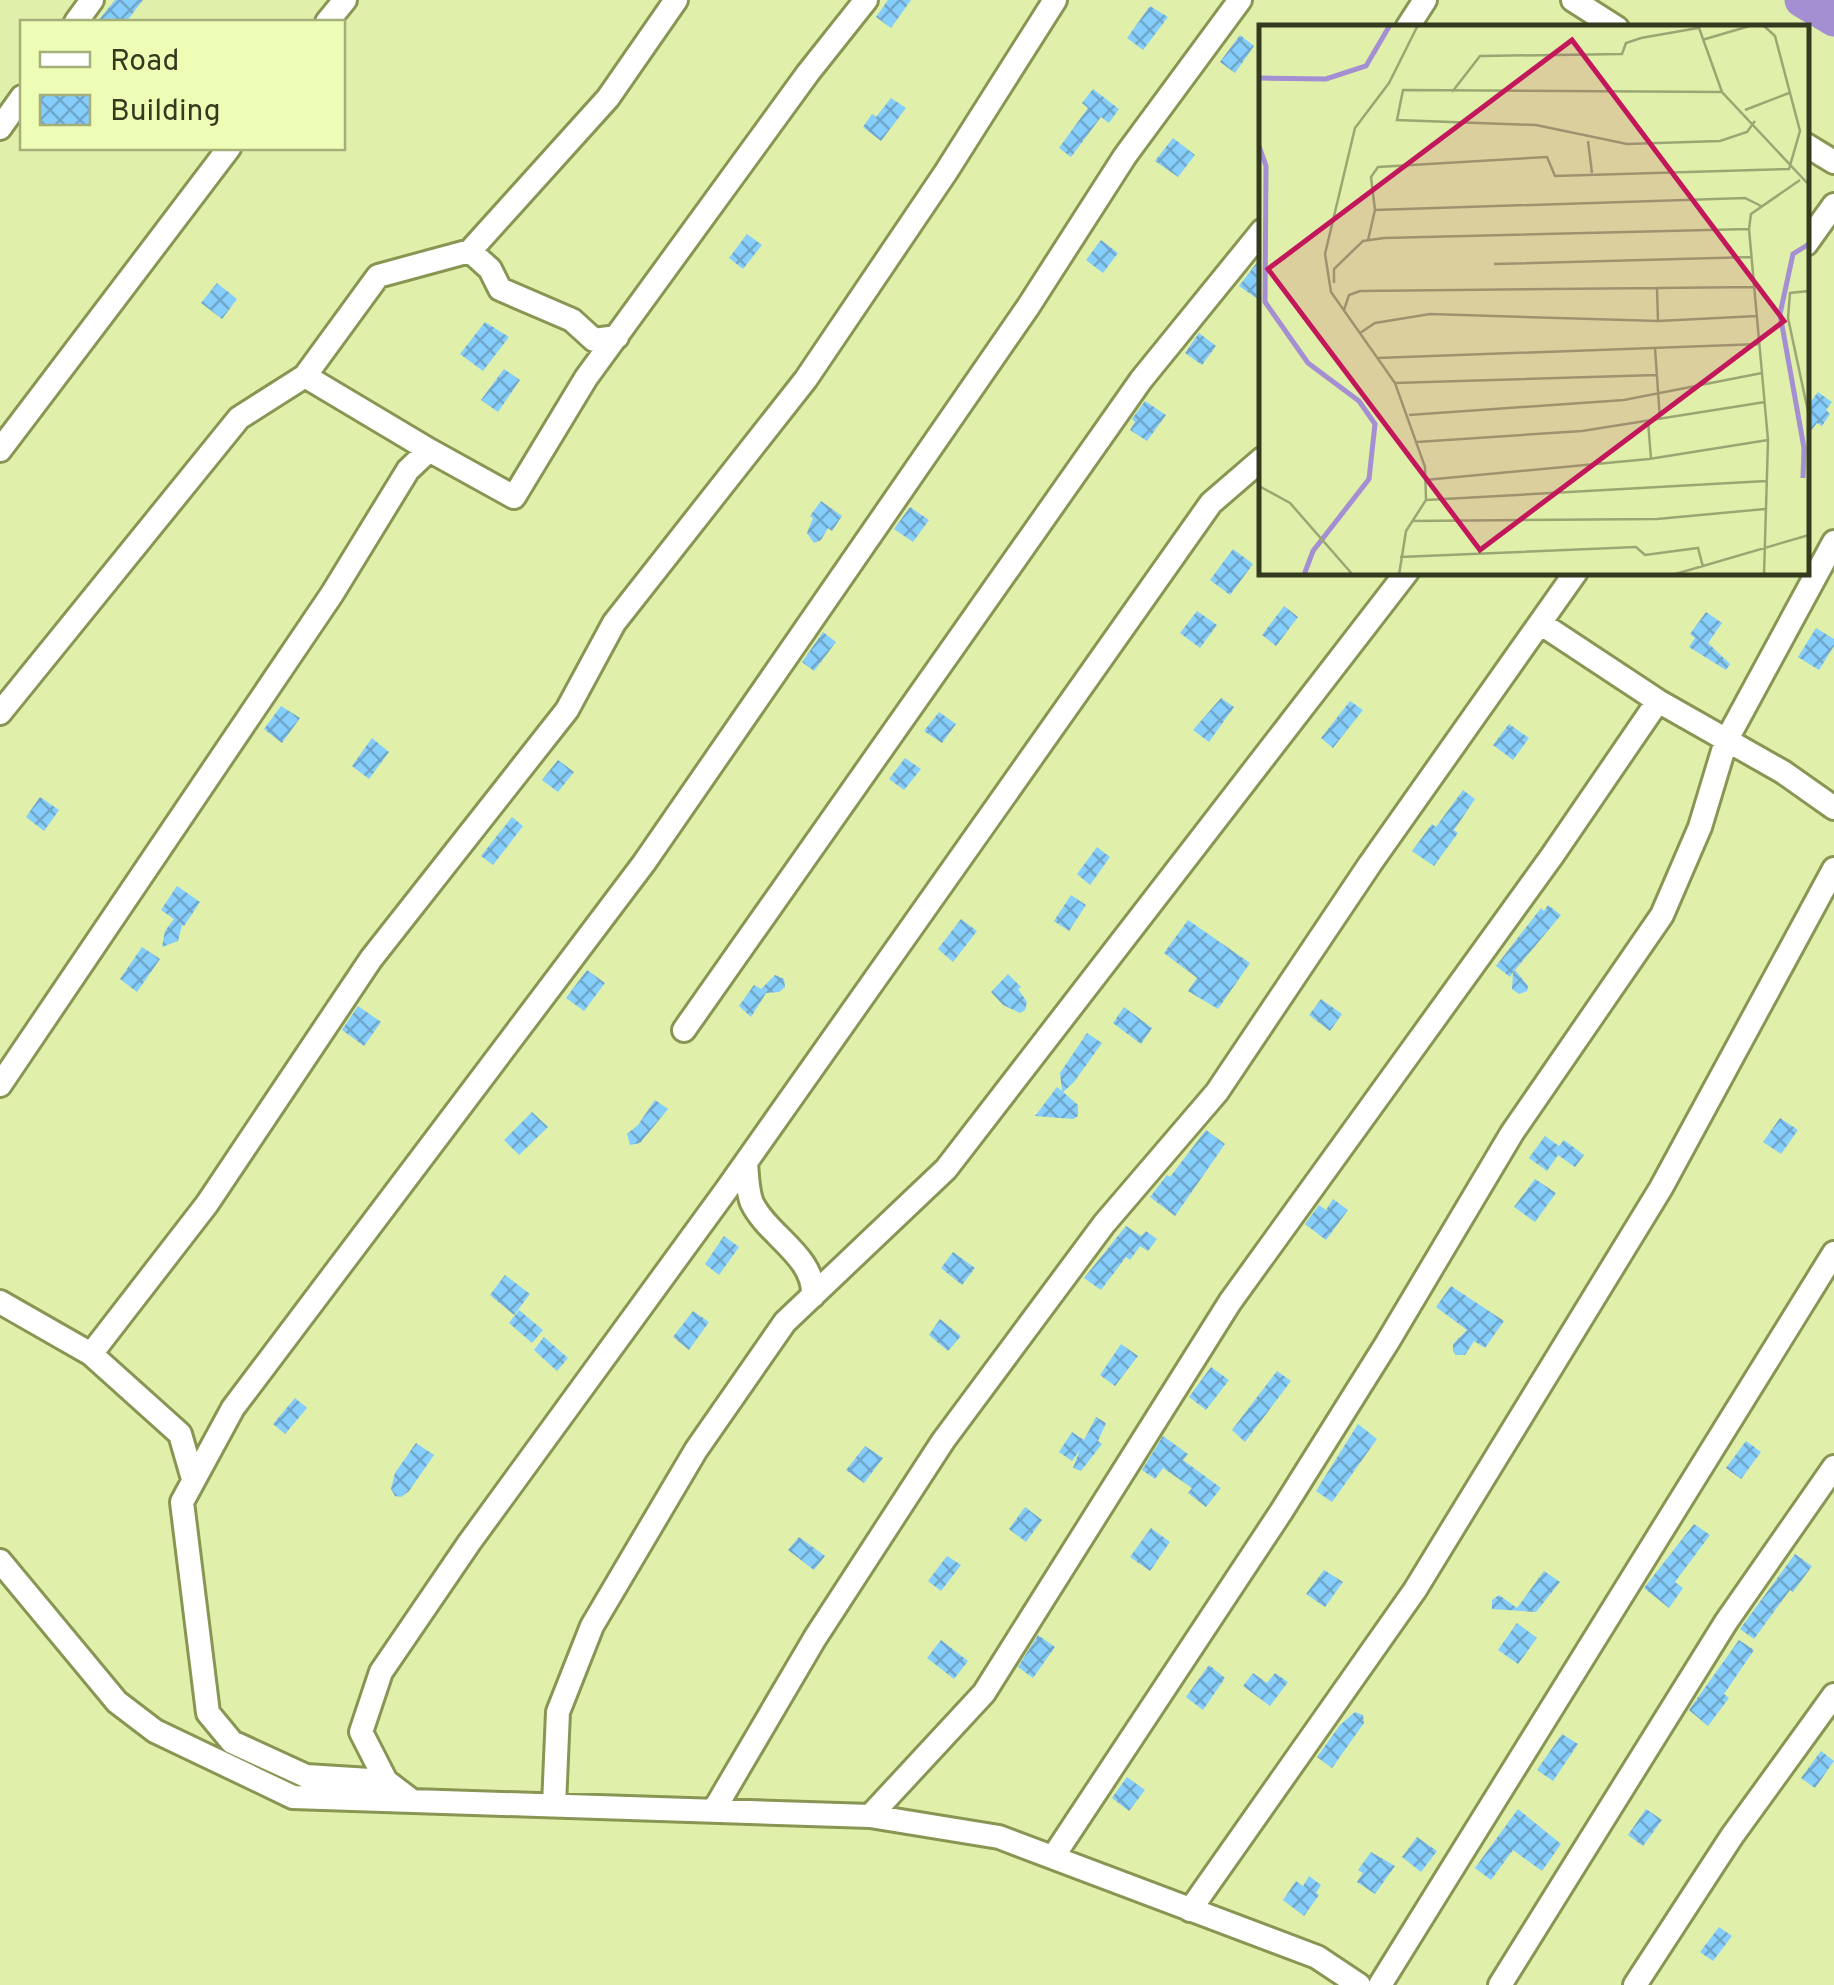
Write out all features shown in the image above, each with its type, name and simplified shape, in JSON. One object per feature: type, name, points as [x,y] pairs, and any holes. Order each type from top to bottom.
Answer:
[{"type":"street","points":[[330,20],[345,0]]},
{"type":"street","points":[[0,713],[239,418],[306,376],[378,276],[470,251],[608,98],[676,0]]},
{"type":"street","points":[[306,376],[514,497],[586,378],[808,73],[866,0]]},
{"type":"street","points":[[91,1354],[207,1204],[372,960],[568,710],[614,623],[806,379],[946,172],[1055,0]]},
{"type":"street","points":[[386,1781],[306,1776],[232,1742],[208,1713],[182,1502],[233,1408],[644,863],[1028,306],[1125,156],[1240,0]]},
{"type":"street","points":[[1409,25],[1426,0]]},
{"type":"street","points":[[1572,0],[1604,24]]},
{"type":"street","points":[[0,128],[20,100]]},
{"type":"street","points":[[1809,146],[1834,162]]},
{"type":"street","points":[[0,450],[228,150]]},
{"type":"street","points":[[1809,240],[1834,205]]},
{"type":"street","points":[[684,1030],[1141,380],[1259,236]]},
{"type":"street","points":[[470,251],[490,268],[500,289],[572,320],[594,340],[616,337]]},
{"type":"street","points":[[0,1086],[332,594],[408,470],[429,450]]},
{"type":"street","points":[[411,1800],[386,1781],[361,1732],[381,1672],[1211,503],[1259,462]]},
{"type":"street","points":[[1053,1857],[1281,1512],[1512,1133],[1662,915],[1700,827],[1726,740],[1834,542]]},
{"type":"street","points":[[554,1805],[558,1712],[592,1626],[696,1450],[785,1322],[946,1170],[1405,575]]},
{"type":"street","points":[[714,1810],[815,1638],[943,1440],[1104,1224],[1217,1092],[1370,864],[1574,575]]},
{"type":"street","points":[[1540,623],[1658,701],[1783,772],[1834,808]]},
{"type":"street","points":[[870,1816],[984,1693],[1230,1302],[1552,856],[1658,701]]},
{"type":"street","points":[[1190,1910],[1415,1590],[1662,1188],[1832,878]]},
{"type":"street","points":[[746,1162],[752,1202],[798,1256],[814,1282],[813,1296]]},
{"type":"street","points":[[1380,1985],[1834,1253]]},
{"type":"street","points":[[0,1302],[91,1354],[180,1434],[193,1480]]},
{"type":"street","points":[[1500,1985],[1726,1622],[1834,1467]]},
{"type":"street","points":[[0,1561],[117,1702],[155,1731],[293,1797],[870,1816],[998,1837],[1317,1957],[1359,1985]]},
{"type":"street","points":[[1635,1985],[1732,1836],[1834,1695]]},
{"type":"building","points":[[115,0],[143,0],[128,20],[99,20]]},
{"type":"building","points":[[888,0],[911,0],[891,28],[876,17]]},
{"type":"building","points":[[1150,6],[1168,17],[1143,50],[1127,38]]},
{"type":"building","points":[[1240,35],[1254,46],[1235,73],[1220,62]]},
{"type":"building","points":[[1093,89],[1119,109],[1109,123],[1101,117],[1071,157],[1059,148],[1088,108],[1082,103]]},
{"type":"building","points":[[891,98],[906,108],[881,141],[863,127]]},
{"type":"building","points":[[1173,138],[1195,155],[1178,177],[1155,161]]},
{"type":"building","points":[[747,234],[762,245],[743,269],[729,258]]},
{"type":"building","points":[[1101,240],[1118,253],[1103,273],[1086,260]]},
{"type":"building","points":[[1259,260],[1259,300],[1239,286]]},
{"type":"building","points":[[217,283],[237,299],[222,319],[201,303]]},
{"type":"building","points":[[485,322],[509,337],[483,371],[460,354]]},
{"type":"building","points":[[1199,333],[1216,346],[1202,365],[1185,353]]},
{"type":"building","points":[[504,369],[520,380],[498,412],[481,400]]},
{"type":"building","points":[[1818,392],[1832,402],[1822,426],[1817,423],[1809,433],[1809,404]]},
{"type":"building","points":[[1145,401],[1166,415],[1147,441],[1130,430],[1135,422],[1132,419]]},
{"type":"building","points":[[821,501],[842,516],[832,531],[828,528],[821,540],[814,543],[807,533],[813,518],[810,516]]},
{"type":"building","points":[[910,507],[929,520],[913,542],[894,529]]},
{"type":"building","points":[[1233,549],[1253,564],[1230,595],[1210,580]]},
{"type":"building","points":[[1284,606],[1298,617],[1276,646],[1262,635]]},
{"type":"building","points":[[1197,611],[1217,625],[1200,648],[1180,633]]},
{"type":"building","points":[[1706,612],[1722,623],[1708,643],[1730,664],[1726,670],[1689,647],[1695,638],[1690,634]]},
{"type":"building","points":[[1816,628],[1834,639],[1834,646],[1819,670],[1798,657]]},
{"type":"building","points":[[823,632],[836,642],[814,671],[802,662]]},
{"type":"building","points":[[1221,698],[1234,707],[1209,742],[1193,730]]},
{"type":"building","points":[[1350,701],[1363,710],[1333,748],[1321,738]]},
{"type":"building","points":[[281,706],[300,718],[282,743],[264,729]]},
{"type":"building","points":[[939,712],[956,724],[942,743],[924,731]]},
{"type":"building","points":[[1509,724],[1529,738],[1513,760],[1493,745]]},
{"type":"building","points":[[372,738],[389,752],[369,779],[352,766]]},
{"type":"building","points":[[905,758],[921,769],[904,790],[889,779]]},
{"type":"building","points":[[558,760],[574,772],[558,792],[542,780]]},
{"type":"building","points":[[1463,790],[1475,799],[1454,830],[1458,833],[1434,866],[1412,851],[1432,824],[1436,827]]},
{"type":"building","points":[[40,797],[59,810],[44,831],[26,817]]},
{"type":"building","points":[[512,817],[523,826],[493,865],[481,856]]},
{"type":"building","points":[[1097,847],[1110,857],[1090,885],[1077,874]]},
{"type":"building","points":[[177,886],[200,902],[182,925],[178,941],[162,947],[165,931],[174,919],[161,910]]},
{"type":"building","points":[[1071,895],[1086,905],[1069,931],[1054,921]]},
{"type":"building","points":[[1548,905],[1561,915],[1515,970],[1528,986],[1527,991],[1519,994],[1512,989],[1513,972],[1510,977],[1496,966],[1541,908],[1544,911]]},
{"type":"building","points":[[961,919],[977,931],[953,962],[938,949]]},
{"type":"building","points":[[1188,920],[1250,963],[1218,1009],[1188,991],[1197,978],[1164,953]]},
{"type":"building","points":[[142,947],[160,959],[137,992],[120,979]]},
{"type":"building","points":[[587,970],[605,983],[584,1011],[566,998]]},
{"type":"building","points":[[1008,974],[1021,987],[1018,989],[1027,1002],[1020,1013],[1003,1005],[991,992]]},
{"type":"building","points":[[775,975],[784,979],[785,987],[766,993],[751,1017],[739,1006],[754,985],[761,989]]},
{"type":"building","points":[[1321,999],[1342,1014],[1330,1031],[1309,1015]]},
{"type":"building","points":[[358,1006],[381,1022],[364,1046],[342,1030]]},
{"type":"building","points":[[1124,1007],[1152,1028],[1141,1044],[1113,1023]]},
{"type":"building","points":[[1087,1033],[1102,1043],[1063,1092],[1078,1105],[1078,1116],[1035,1116],[1057,1087],[1062,1091],[1060,1073]]},
{"type":"building","points":[[655,1100],[668,1109],[640,1143],[630,1145],[627,1134]]},
{"type":"building","points":[[532,1112],[548,1127],[519,1155],[504,1140]]},
{"type":"building","points":[[1780,1118],[1798,1130],[1781,1154],[1763,1142]]},
{"type":"building","points":[[1206,1130],[1225,1144],[1175,1216],[1150,1197]]},
{"type":"building","points":[[1545,1136],[1559,1146],[1564,1140],[1584,1155],[1575,1167],[1558,1155],[1547,1171],[1529,1158]]},
{"type":"building","points":[[1535,1179],[1556,1193],[1535,1222],[1514,1207]]},
{"type":"building","points":[[1333,1199],[1348,1210],[1326,1240],[1305,1224],[1319,1205],[1326,1210]]},
{"type":"building","points":[[1126,1226],[1141,1236],[1146,1231],[1157,1239],[1148,1251],[1140,1246],[1130,1260],[1126,1257],[1101,1290],[1084,1278]]},
{"type":"building","points":[[724,1236],[739,1247],[719,1275],[705,1264]]},
{"type":"building","points":[[953,1252],[975,1268],[962,1285],[941,1268]]},
{"type":"building","points":[[505,1275],[530,1294],[514,1315],[490,1295]]},
{"type":"building","points":[[1451,1286],[1504,1321],[1485,1348],[1474,1341],[1465,1355],[1453,1351],[1453,1344],[1467,1330],[1436,1307]]},
{"type":"building","points":[[519,1310],[543,1330],[532,1343],[509,1323]]},
{"type":"building","points":[[693,1311],[709,1322],[689,1350],[673,1337]]},
{"type":"building","points":[[940,1319],[961,1336],[948,1351],[929,1335]]},
{"type":"building","points":[[544,1337],[568,1358],[557,1371],[534,1350]]},
{"type":"building","points":[[1121,1344],[1138,1356],[1115,1386],[1100,1375]]},
{"type":"building","points":[[1211,1367],[1229,1380],[1206,1410],[1189,1397]]},
{"type":"building","points":[[1277,1371],[1291,1381],[1245,1442],[1232,1430]]},
{"type":"building","points":[[295,1398],[307,1408],[285,1434],[273,1424]]},
{"type":"building","points":[[1096,1417],[1106,1423],[1098,1441],[1102,1444],[1081,1471],[1073,1468],[1080,1450],[1072,1461],[1059,1452],[1072,1432],[1084,1440]]},
{"type":"building","points":[[1358,1424],[1377,1439],[1332,1502],[1316,1491]]},
{"type":"building","points":[[1163,1436],[1188,1454],[1183,1460],[1221,1488],[1206,1507],[1188,1493],[1192,1488],[1163,1468],[1155,1479],[1142,1470]]},
{"type":"building","points":[[1746,1441],[1761,1452],[1741,1479],[1726,1468]]},
{"type":"building","points":[[416,1443],[434,1455],[409,1491],[395,1496],[391,1489],[395,1473]]},
{"type":"building","points":[[865,1446],[883,1458],[864,1483],[846,1470]]},
{"type":"building","points":[[1025,1507],[1042,1520],[1026,1542],[1009,1529]]},
{"type":"building","points":[[1694,1524],[1710,1535],[1675,1582],[1683,1588],[1669,1608],[1644,1588]]},
{"type":"building","points":[[1151,1528],[1170,1542],[1150,1571],[1130,1557]]},
{"type":"building","points":[[799,1537],[825,1556],[814,1570],[788,1550]]},
{"type":"building","points":[[1795,1554],[1812,1566],[1754,1639],[1740,1629]]},
{"type":"building","points":[[947,1556],[961,1565],[941,1591],[928,1581]]},
{"type":"building","points":[[1324,1570],[1343,1582],[1325,1607],[1306,1594]]},
{"type":"building","points":[[1544,1571],[1560,1582],[1536,1612],[1492,1609],[1492,1600],[1499,1595],[1517,1608]]},
{"type":"building","points":[[1517,1623],[1537,1638],[1518,1664],[1498,1650]]},
{"type":"building","points":[[1038,1635],[1055,1647],[1033,1678],[1018,1667]]},
{"type":"building","points":[[941,1640],[968,1661],[954,1679],[927,1658]]},
{"type":"building","points":[[1739,1640],[1754,1650],[1724,1694],[1729,1698],[1708,1726],[1689,1710]]},
{"type":"building","points":[[1209,1665],[1225,1678],[1203,1710],[1186,1697]]},
{"type":"building","points":[[1253,1673],[1267,1683],[1275,1673],[1288,1682],[1270,1706],[1243,1686]]},
{"type":"building","points":[[1355,1712],[1363,1715],[1364,1723],[1332,1768],[1317,1757],[1340,1725]]},
{"type":"building","points":[[1562,1734],[1578,1744],[1553,1781],[1537,1770]]},
{"type":"building","points":[[1821,1751],[1834,1761],[1815,1788],[1801,1778]]},
{"type":"building","points":[[1127,1777],[1145,1790],[1129,1811],[1112,1798]]},
{"type":"building","points":[[1518,1809],[1561,1844],[1542,1871],[1513,1850],[1491,1880],[1475,1868]]},
{"type":"building","points":[[1646,1809],[1662,1820],[1643,1846],[1628,1835]]},
{"type":"building","points":[[1417,1837],[1437,1851],[1421,1872],[1402,1857]]},
{"type":"building","points":[[1371,1852],[1395,1866],[1375,1894],[1357,1882],[1363,1873],[1358,1870]]},
{"type":"building","points":[[1309,1876],[1321,1885],[1316,1893],[1319,1895],[1304,1916],[1283,1900],[1296,1881],[1303,1886]]},
{"type":"building","points":[[1719,1927],[1732,1936],[1713,1961],[1700,1952]]},
{"type":"waterway","points":[[1802,0],[1834,19]]}]
